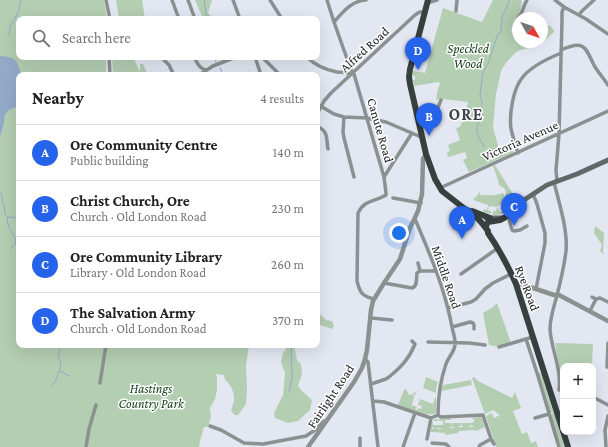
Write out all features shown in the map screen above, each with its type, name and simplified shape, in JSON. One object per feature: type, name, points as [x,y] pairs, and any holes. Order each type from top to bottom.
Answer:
[{"type":"highway","points":[[428,2],[409,77],[426,154],[435,179],[445,194],[467,210],[490,218]]},
{"type":"highway","name":"Rye Road","points":[[467,210],[487,231],[498,248],[516,284],[568,447]]},
{"type":"highway","points":[[487,231],[486,226],[488,222],[500,220],[506,217]]},
{"type":"main road","points":[[478,220],[484,218],[506,217],[513,213],[524,200],[547,184],[577,174],[608,160]]},
{"type":"street","points":[[106,0],[109,16]]},
{"type":"street","points":[[172,0],[178,16]]},
{"type":"street","points":[[188,0],[194,16]]},
{"type":"street","points":[[233,0],[239,16]]},
{"type":"street","points":[[270,0],[280,16]]},
{"type":"street","name":"Canute Road","points":[[327,0],[351,73],[354,74],[358,86],[384,177],[386,195],[364,204],[358,213],[359,289],[364,296],[374,300]]},
{"type":"street","points":[[334,22],[349,6],[358,1],[366,0]]},
{"type":"street","points":[[428,2],[437,0]]},
{"type":"street","points":[[456,11],[457,0]]},
{"type":"street","points":[[522,12],[527,0]]},
{"type":"street","points":[[555,0],[608,34]]},
{"type":"street","points":[[579,15],[582,10],[594,0]]},
{"type":"street","points":[[560,378],[550,330],[566,252],[564,223],[555,182],[559,134],[562,12],[564,7]]},
{"type":"street","name":"Alfred Road","points":[[321,107],[331,92],[351,73],[415,15],[422,11],[425,12]]},
{"type":"street","points":[[518,153],[511,120],[517,87],[526,73],[561,51],[571,46],[580,45],[587,49],[596,68],[608,85]]},
{"type":"street","points":[[109,60],[110,72]]},
{"type":"street","points":[[164,60],[172,72]]},
{"type":"street","points":[[196,60],[203,70],[206,69]]},
{"type":"street","points":[[202,72],[228,60]]},
{"type":"street","points":[[256,60],[260,72]]},
{"type":"street","points":[[265,60],[277,72]]},
{"type":"street","points":[[311,60],[326,69],[337,72],[351,73]]},
{"type":"street","points":[[419,123],[433,120],[441,100]]},
{"type":"street","points":[[321,107],[334,114],[344,117],[367,118],[386,122],[422,137]]},
{"type":"street","name":"Victoria Avenue","points":[[440,188],[608,111]]},
{"type":"street","points":[[344,117],[343,132],[354,177]]},
{"type":"street","points":[[320,128],[326,133],[325,144],[328,149]]},
{"type":"street","points":[[384,177],[412,133]]},
{"type":"street","name":"Fairlight Road","points":[[308,447],[354,382],[366,360],[374,300],[400,259],[410,228],[415,219],[421,202],[423,174],[422,161],[426,154]]},
{"type":"street","points":[[533,194],[545,233],[545,243],[536,289]]},
{"type":"street","points":[[393,198],[421,202]]},
{"type":"street","points":[[506,217],[512,230],[514,231],[520,230],[527,226]]},
{"type":"street","name":"Middle Road","points":[[415,219],[444,291],[456,343]]},
{"type":"street","points":[[461,274],[498,248]]},
{"type":"street","points":[[418,263],[420,271]]},
{"type":"street","points":[[420,271],[435,271]]},
{"type":"street","points":[[384,283],[412,288],[415,287],[417,273],[420,271]]},
{"type":"street","points":[[448,308],[471,302],[493,283],[511,274]]},
{"type":"street","points":[[516,284],[521,284],[557,296],[559,295],[608,321]]},
{"type":"street","points":[[590,311],[594,298],[600,298],[608,302]]},
{"type":"street","points":[[371,318],[392,320]]},
{"type":"street","points":[[452,328],[470,322],[474,324],[474,329]]},
{"type":"street","points":[[499,347],[534,337]]},
{"type":"street","points":[[526,339],[559,447]]},
{"type":"street","points":[[371,384],[386,379],[393,373],[409,357],[414,343],[419,341]]},
{"type":"street","points":[[428,342],[485,345]]},
{"type":"street","points":[[438,416],[438,393],[440,383],[448,358],[453,352],[456,343]]},
{"type":"street","points":[[607,367],[608,343]]},
{"type":"street","points":[[100,383],[106,348]]},
{"type":"street","points":[[366,360],[368,362],[378,447]]},
{"type":"street","points":[[552,394],[560,391]]},
{"type":"street","points":[[596,399],[608,405]]},
{"type":"street","points":[[373,401],[384,402],[431,418],[438,416],[483,415],[494,444]]},
{"type":"street","points":[[86,447],[89,429],[96,405]]},
{"type":"street","points":[[210,426],[221,430],[244,443],[263,444],[306,436],[315,430],[332,413]]},
{"type":"street","points":[[403,447],[415,413]]},
{"type":"street","points":[[535,418],[549,414]]},
{"type":"street","points":[[606,447],[605,430],[608,416]]},
{"type":"street","points":[[427,439],[431,418]]},
{"type":"street","points":[[360,438],[360,447]]},
{"type":"street","points":[[480,447],[480,445],[491,439]]},
{"type":"street","points":[[432,443],[446,444],[449,447]]},
{"type":"green space","points":[[0,0],[104,0],[107,16],[16,16],[16,60],[106,60],[106,72],[20,72],[12,58],[0,56]]},
{"type":"green space","points":[[116,0],[142,0],[145,16],[119,16]]},
{"type":"green space","points":[[195,0],[212,0],[208,13],[212,16],[202,16]]},
{"type":"green space","name":"Speckled Wood","points":[[493,0],[521,0],[520,12],[512,12],[512,48],[530,48],[520,50],[515,53],[506,63],[501,71],[496,94],[493,127],[500,153],[514,152],[469,172],[463,160],[467,158],[465,152],[448,157],[447,152],[450,151],[448,145],[460,140],[456,128],[460,127],[468,102],[442,99],[436,100],[440,83],[438,82],[414,86],[413,80],[415,80],[415,76],[413,76],[413,71],[425,73],[443,8],[482,22]]},
{"type":"green space","name":"Speckled Wood","points":[[549,25],[554,30],[554,32],[548,38]]},
{"type":"green space","points":[[112,60],[134,60],[140,72],[113,72]]},
{"type":"green space","points":[[140,64],[143,64],[147,72],[140,72]]},
{"type":"green space","name":"Hastings Country Park","points":[[16,107],[16,348],[249,348],[246,365],[246,404],[238,415],[235,415],[231,411],[234,401],[232,389],[225,380],[224,375],[216,374],[217,390],[215,399],[210,408],[211,417],[208,427],[204,427],[199,447],[0,447],[0,138],[5,115],[9,110]]},
{"type":"green space","points":[[495,165],[516,199],[517,204],[513,208],[512,205],[514,203],[511,198],[498,206],[504,198],[506,192],[504,188],[499,185],[493,166]]},
{"type":"green space","points":[[480,191],[480,195],[504,194],[504,197],[497,207],[489,206],[488,210],[491,211],[491,214],[483,212],[484,209],[487,210],[488,205],[473,199]]},
{"type":"green space","points":[[497,207],[500,212],[503,210],[506,213],[492,215],[493,211],[496,211]]},
{"type":"green space","points":[[595,226],[604,233],[604,255],[600,251],[602,245],[594,233]]},
{"type":"green space","points":[[497,303],[511,343],[499,347],[489,345],[483,313]]},
{"type":"green space","points":[[320,314],[326,320],[332,321],[334,326],[332,329],[320,325]]},
{"type":"green space","points":[[555,343],[593,344],[592,363],[560,363],[560,370]]},
{"type":"green space","points":[[295,348],[297,360],[301,364],[302,374],[298,386],[312,400],[310,410],[298,421],[288,423],[275,418],[274,413],[283,395],[285,373],[281,362],[283,353],[286,349]]},
{"type":"green space","points":[[541,372],[553,412],[550,413],[538,374]]},
{"type":"green space","points":[[426,377],[438,382],[436,393],[423,388]]},
{"type":"green space","points":[[474,377],[478,381],[512,398],[515,392],[521,408],[513,411],[522,434],[527,432],[531,443],[536,441],[538,447],[496,447],[486,416],[492,413],[494,418],[500,415],[493,410],[485,414],[472,378]]},
{"type":"green space","points":[[471,380],[472,385],[441,391],[443,385]]},
{"type":"green space","points":[[406,389],[409,395],[412,394],[414,397],[413,393],[416,392],[411,407],[412,405],[417,407],[415,411],[398,405],[404,390]]},
{"type":"green space","points":[[435,398],[435,414],[426,414],[416,411],[418,408],[421,409],[422,406],[418,405],[420,399],[433,404]]},
{"type":"green space","points":[[554,413],[564,447],[560,447],[550,414]]},
{"type":"green space","points":[[480,417],[482,418],[485,427],[475,431],[459,431],[458,433],[445,435],[445,433],[431,432],[430,431],[433,421],[433,425],[443,425],[443,421],[439,421],[439,419],[451,418],[451,420],[445,420],[445,423],[451,423],[452,427],[452,423],[461,423],[461,426],[459,427],[463,427],[462,423],[474,422],[474,419],[472,418]]},
{"type":"water","points":[[0,56],[10,57],[16,61],[21,72],[16,72],[16,107],[9,110],[5,115],[0,138]]},
{"type":"waterway","points":[[16,16],[21,0]]},
{"type":"waterway","points":[[204,0],[207,16]]},
{"type":"waterway","points":[[484,147],[477,132],[477,126],[482,117],[482,101],[480,95],[482,75],[489,61],[497,36],[501,31],[502,17],[509,0]]},
{"type":"waterway","points":[[9,35],[10,27],[16,16]]},
{"type":"waterway","points":[[220,68],[222,72]]},
{"type":"waterway","points":[[0,191],[5,214],[15,238],[16,245]]},
{"type":"waterway","points":[[8,217],[16,218]]},
{"type":"waterway","points":[[11,248],[16,243]]},
{"type":"waterway","points":[[52,385],[55,382],[60,369],[61,363],[58,355],[60,351],[59,348]]},
{"type":"waterway","points":[[289,392],[292,377],[291,348]]},
{"type":"waterway","points":[[60,371],[69,376]]},
{"type":"place","name":"The Salvation Army","points":[[418,70]]},
{"type":"place","name":"Christ Church, Ore","points":[[429,136]]},
{"type":"place","name":"Ore Community Library","points":[[514,226]]},
{"type":"place","name":"Ore Community Centre","points":[[462,239]]},
{"type":"district","name":"ORE","points":[[466,114]]}]
